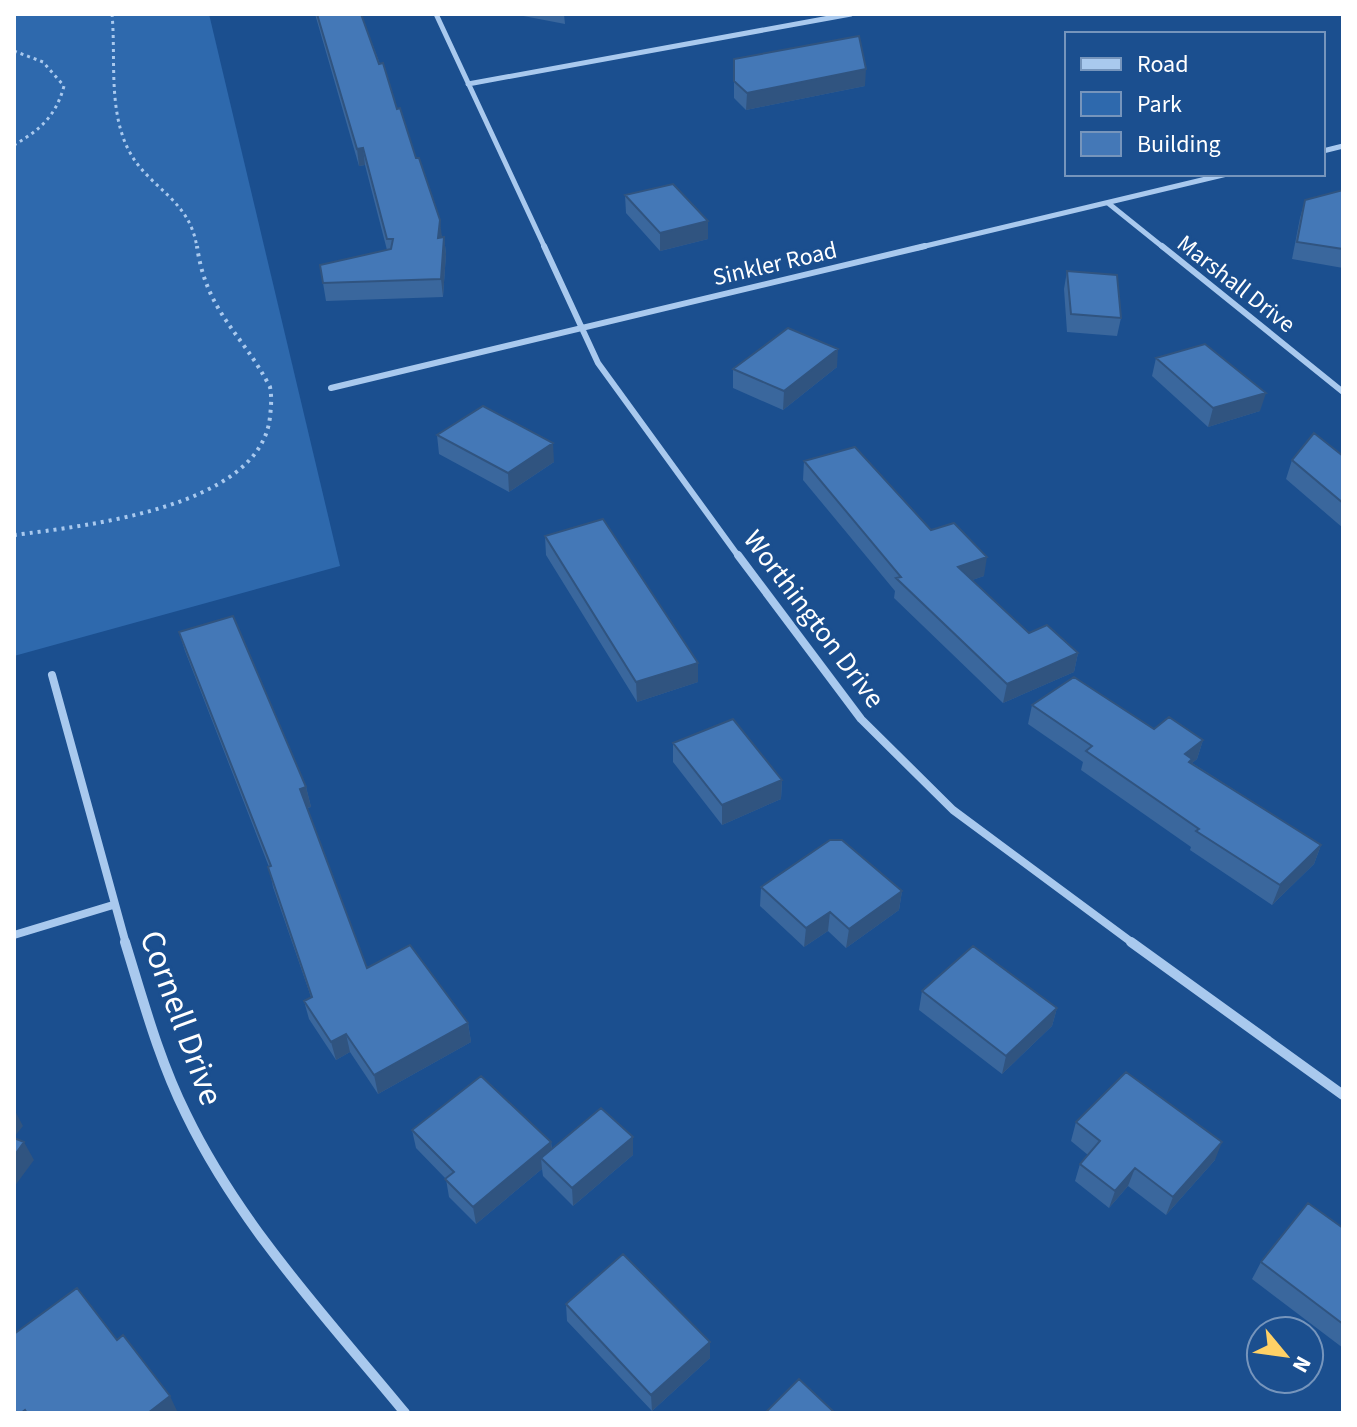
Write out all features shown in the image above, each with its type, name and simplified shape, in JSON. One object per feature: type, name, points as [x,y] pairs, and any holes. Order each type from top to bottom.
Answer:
[{"type":"street","name":"Worthington Drive","points":[[436,14],[598,363],[807,651],[861,719],[903,764],[953,810],[1009,854],[1343,1095]]},
{"type":"street","points":[[468,84],[851,14]]},
{"type":"street","name":"Sinkler Road","points":[[331,388],[1219,176]]},
{"type":"street","name":"Marshall Drive","points":[[1108,203],[1343,392]]},
{"type":"street","name":"Cornell Drive","points":[[52,675],[113,905],[163,1064],[187,1117],[217,1171],[259,1232],[405,1413]]},
{"type":"street","points":[[14,935],[113,905]]},
{"type":"path","points":[[14,535],[131,516],[176,503],[210,487],[244,465],[261,446],[270,424],[272,394],[216,309],[201,275],[192,223],[180,204],[150,177],[129,151],[116,103],[116,45],[112,14]]},
{"type":"path","points":[[14,51],[39,58],[57,74],[64,86],[59,109],[46,126],[14,145]]},
{"type":"green space","points":[[14,14],[209,14],[340,566],[14,656]]},
{"type":"building","points":[[317,14],[361,14],[379,64],[383,63],[397,109],[400,108],[440,220],[438,238],[444,237],[441,279],[323,283],[320,265],[391,249],[393,239],[387,239],[363,148],[357,149]]},
{"type":"building","points":[[859,36],[866,69],[747,93],[734,81],[734,59]]},
{"type":"building","points":[[673,184],[708,221],[660,233],[625,195]]},
{"type":"building","points":[[1343,190],[1343,249],[1297,242],[1305,200]]},
{"type":"building","points":[[1067,271],[1117,275],[1121,318],[1071,314]]},
{"type":"building","points":[[788,328],[838,349],[784,391],[733,369]]},
{"type":"building","points":[[1205,344],[1266,393],[1213,408],[1156,358]]},
{"type":"building","points":[[483,406],[553,443],[508,473],[437,435]]},
{"type":"building","points":[[1314,433],[1343,456],[1343,503],[1292,460]]},
{"type":"building","points":[[855,447],[931,530],[954,523],[987,557],[958,567],[1029,633],[1047,625],[1078,653],[1007,684],[896,578],[901,577],[804,461]]},
{"type":"building","points":[[603,519],[698,663],[636,682],[545,536]]},
{"type":"building","points":[[233,616],[306,787],[300,789],[367,968],[410,945],[468,1023],[374,1075],[346,1034],[331,1042],[304,1001],[312,997],[268,867],[271,866],[179,632]]},
{"type":"building","points":[[1074,677],[1154,729],[1169,717],[1203,740],[1185,754],[1192,759],[1189,762],[1321,845],[1280,885],[1196,831],[1199,829],[1086,751],[1092,746],[1032,705]]},
{"type":"building","points":[[733,719],[782,780],[722,805],[673,743]]},
{"type":"building","points":[[830,840],[842,840],[902,891],[849,929],[830,912],[806,928],[761,887]]},
{"type":"building","points":[[973,946],[1057,1008],[1006,1056],[922,991]]},
{"type":"building","points":[[1126,1072],[1222,1142],[1173,1197],[1135,1168],[1115,1191],[1080,1164],[1100,1141],[1076,1122]]},
{"type":"building","points":[[481,1076],[551,1142],[473,1207],[445,1179],[454,1172],[412,1130]]},
{"type":"building","points":[[601,1108],[633,1137],[572,1188],[541,1158]]},
{"type":"building","points":[[14,1138],[24,1142],[14,1156]]},
{"type":"building","points":[[1308,1203],[1343,1228],[1343,1324],[1261,1262]]},
{"type":"building","points":[[623,1254],[710,1342],[651,1395],[566,1304]]},
{"type":"building","points":[[77,1288],[117,1340],[123,1335],[170,1396],[148,1413],[27,1413],[25,1410],[14,1413],[14,1334]]},
{"type":"building","points":[[799,1379],[835,1413],[765,1413]]}]
